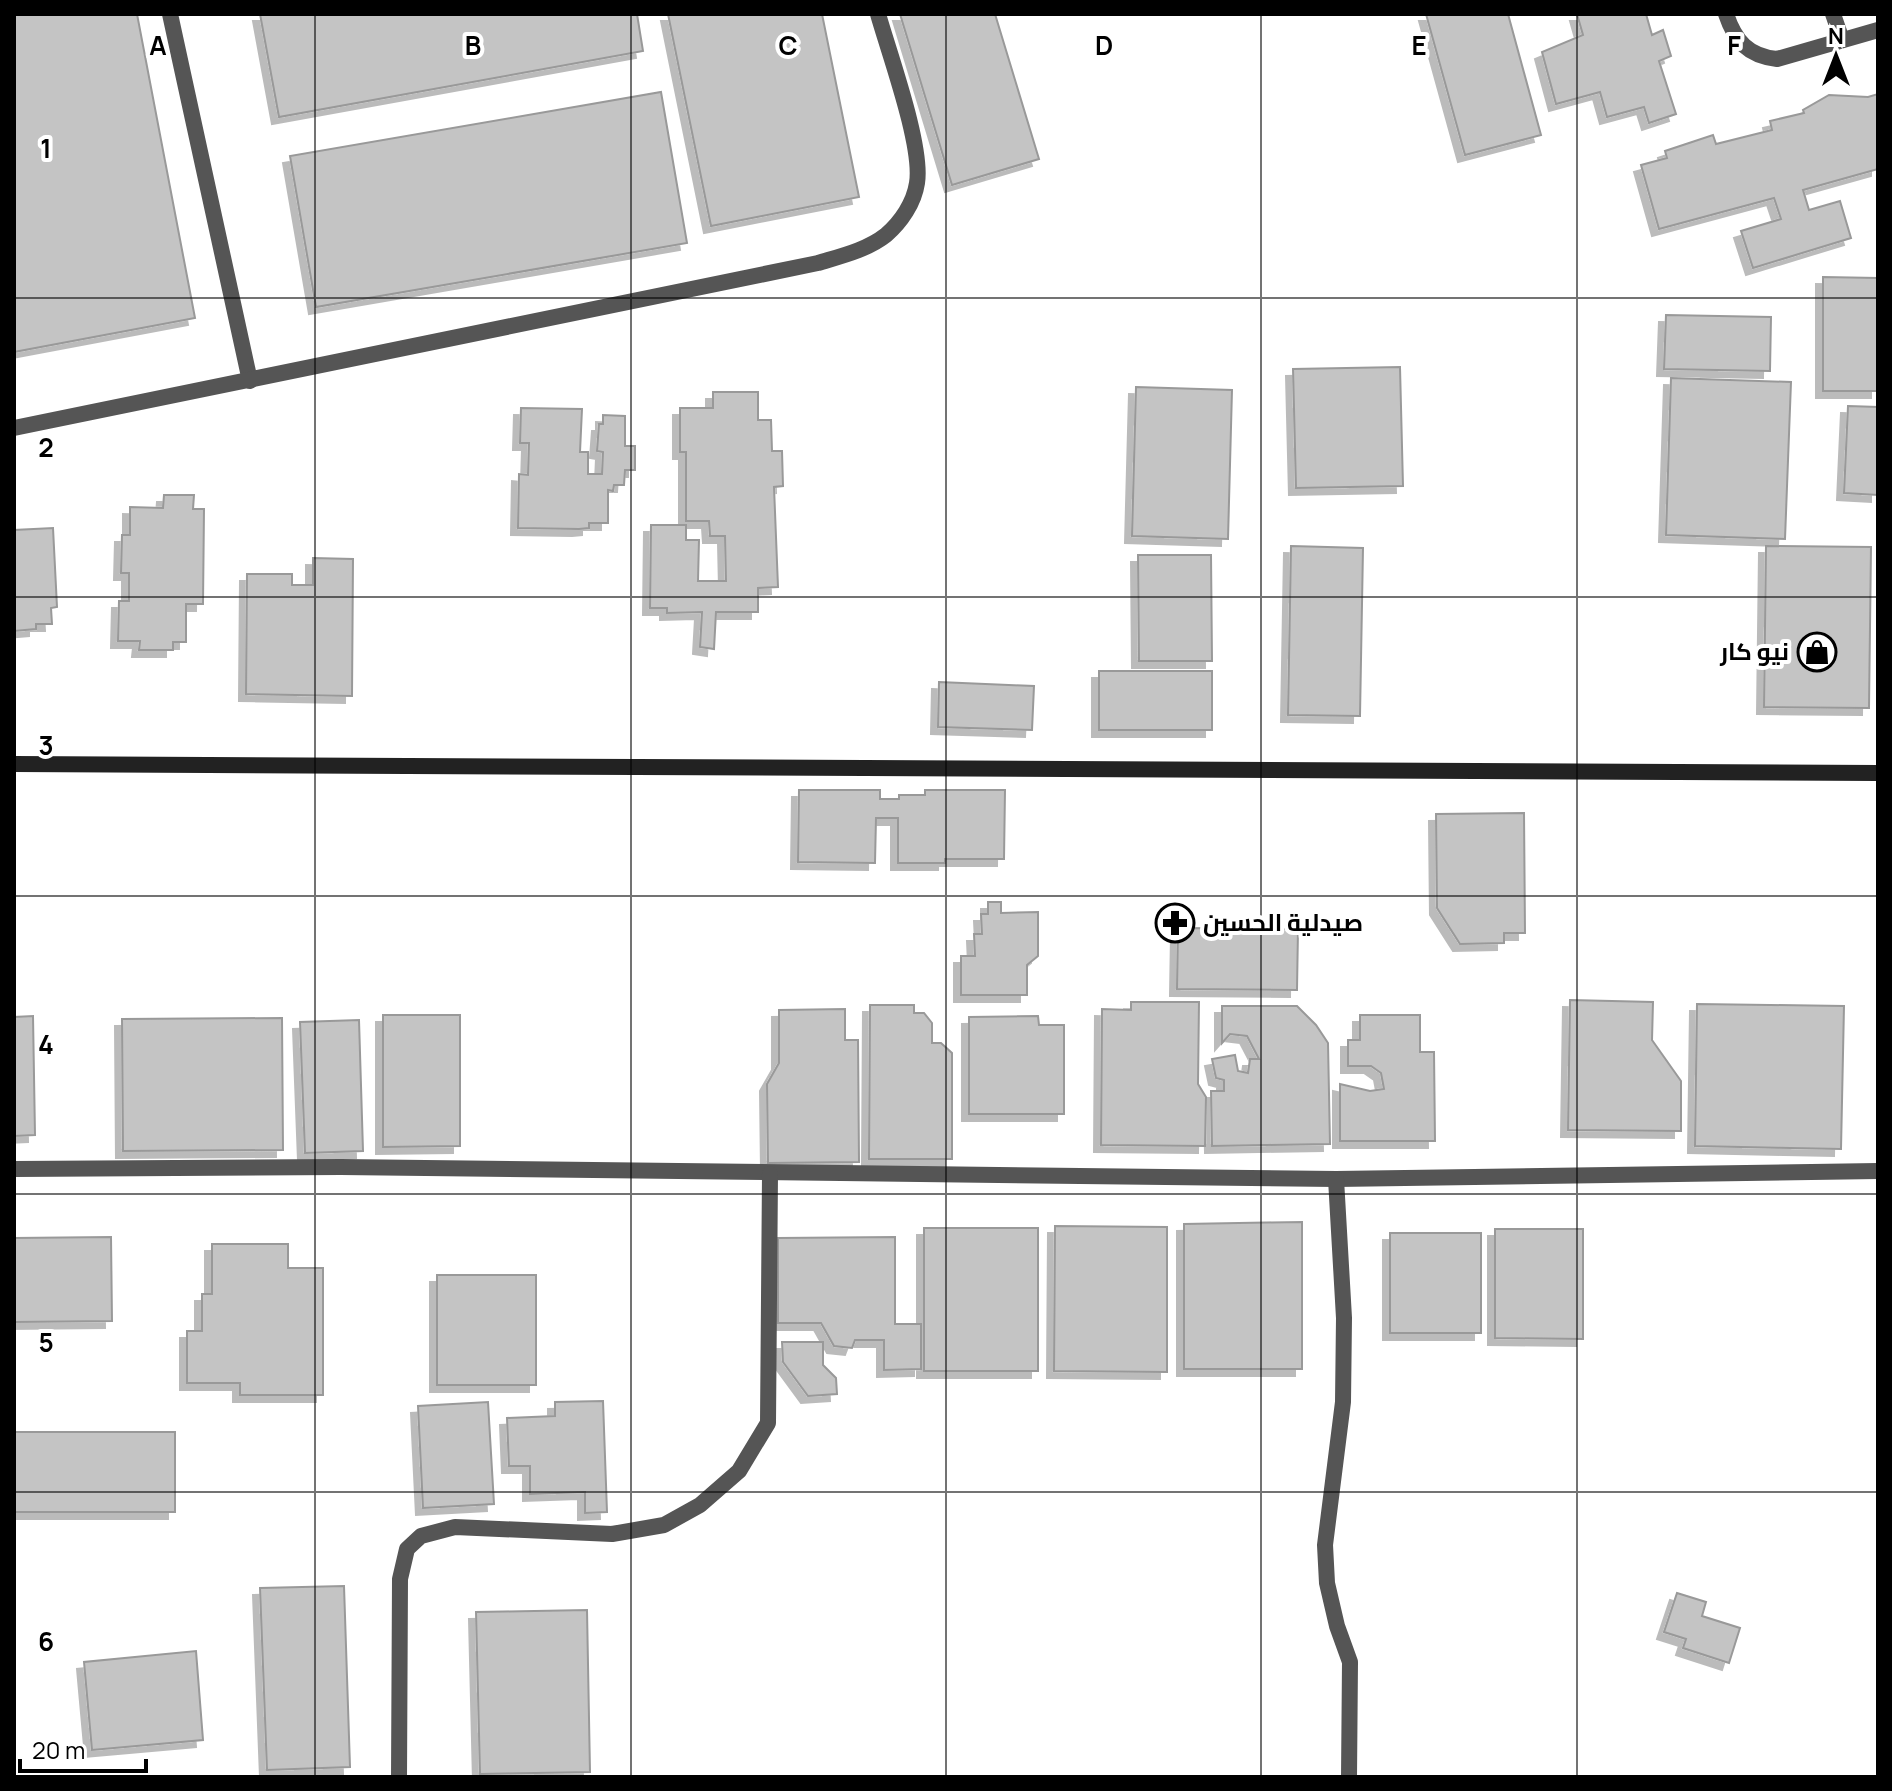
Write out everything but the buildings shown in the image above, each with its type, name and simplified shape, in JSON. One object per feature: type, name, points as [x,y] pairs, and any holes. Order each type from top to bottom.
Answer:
[{"type":"street","points":[[170,14],[250,381]]},
{"type":"street","points":[[14,428],[818,263],[863,249],[885,236],[901,220],[918,182],[914,141],[878,14]]},
{"type":"street","points":[[1726,14],[1739,42],[1763,58],[1777,59],[1878,30]]},
{"type":"street","points":[[1833,14],[1842,40]]},
{"type":"street","points":[[14,764],[1878,773]]},
{"type":"street","points":[[14,1169],[341,1167],[1336,1179],[1878,1171]]},
{"type":"street","points":[[399,1777],[400,1579],[407,1549],[421,1536],[455,1527],[612,1534],[664,1525],[700,1505],[739,1471],[768,1423],[770,1174]]},
{"type":"street","points":[[1336,1179],[1344,1318],[1343,1402],[1325,1545],[1327,1583],[1337,1626],[1350,1662],[1349,1777]]},
{"type":"street","points":[[1350,1756],[1362,1777]]},
{"type":"place","name":"نيو كار","points":[[1817,652]]},
{"type":"place","name":"صيدلية الحسين","points":[[1175,923]]}]
